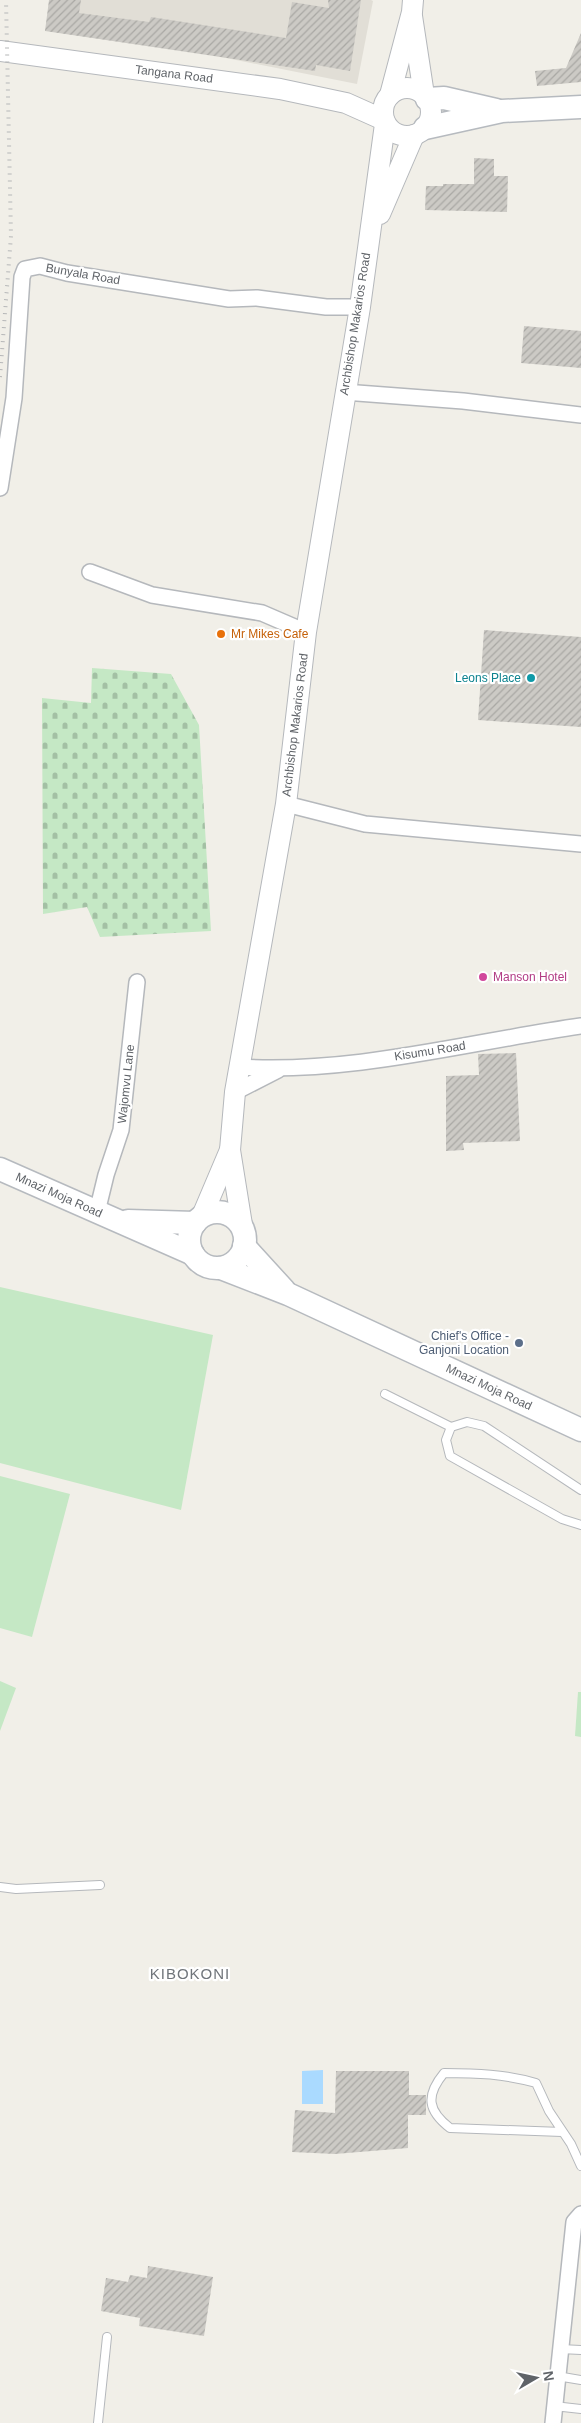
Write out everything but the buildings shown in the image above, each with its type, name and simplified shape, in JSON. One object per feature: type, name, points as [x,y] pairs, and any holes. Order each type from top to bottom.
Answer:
[{"type":"main road","points":[[425,97],[444,98],[502,111]]},
{"type":"main road","points":[[420,131],[502,111],[581,106]]},
{"type":"main road","name":"Mnazi Moja Road","points":[[0,1169],[193,1254]]},
{"type":"main road","points":[[244,1238],[240,1257],[232,1264],[221,1268],[210,1267],[200,1262],[193,1254],[189,1244],[190,1233],[198,1220],[209,1213],[226,1213],[233,1217],[244,1238],[288,1294]]},
{"type":"main road","points":[[118,1220],[198,1220]]},
{"type":"main road","name":"Mnazi Moja Road","points":[[221,1268],[288,1294],[581,1430]]},
{"type":"street","points":[[412,6],[425,97],[431,114],[420,131],[407,136],[395,133],[385,122],[383,112],[412,6]]},
{"type":"street","name":"Tangana Road","points":[[0,51],[218,79],[280,89],[346,103],[385,122]]},
{"type":"street","points":[[388,97],[403,88],[418,91],[425,97]]},
{"type":"street","name":"Tangana Road","points":[[346,103],[388,97]]},
{"type":"street","name":"Archbishop Makarios Road","points":[[230,1150],[239,1067],[286,804],[306,632],[344,392],[360,307],[385,122]]},
{"type":"street","name":"Archbishop Makarios Road","points":[[369,239],[420,131]]},
{"type":"street","name":"Bunyala Road","points":[[0,488],[14,398],[21,296],[25,269],[40,266],[67,273],[229,299],[257,298],[326,307],[360,307]]},
{"type":"street","points":[[344,392],[463,401],[581,415]]},
{"type":"street","points":[[90,572],[152,595],[262,613],[306,632]]},
{"type":"street","points":[[286,804],[374,825],[581,844]]},
{"type":"street","name":"Wajomvu Lane","points":[[97,1212],[106,1175],[121,1130],[137,982]]},
{"type":"street","name":"Kisumu Road","points":[[239,1067],[279,1069],[368,1061],[581,1026]]},
{"type":"street","name":"Kisumu Road","points":[[236,1092],[279,1069]]},
{"type":"street","points":[[198,1220],[230,1150]]},
{"type":"street","points":[[230,1150],[244,1238]]},
{"type":"street","points":[[552,2423],[574,2222],[581,2214]]},
{"type":"lane","points":[[385,1394],[451,1427],[467,1422],[484,1426],[581,1490]]},
{"type":"lane","points":[[451,1427],[446,1440],[450,1456],[562,1519],[581,1524]]},
{"type":"lane","points":[[0,1887],[16,1889],[100,1885]]},
{"type":"lane","points":[[562,2132],[450,2128],[436,2117],[431,2102],[434,2084],[444,2073],[505,2074],[536,2083],[549,2111],[571,2144],[581,2166]]},
{"type":"lane","points":[[98,2423],[108,2337]]},
{"type":"lane","points":[[560,2349],[581,2350]]},
{"type":"lane","points":[[557,2376],[581,2380]]},
{"type":"lane","points":[[554,2406],[581,2410]]},
{"type":"shaded area","points":[[70,0],[373,1],[357,84],[65,26]]},
{"type":"green space","points":[[92,668],[171,674],[199,725],[211,931],[100,937],[87,907],[43,914],[42,698],[91,703]]},
{"type":"green space","points":[[0,1287],[213,1335],[181,1510],[0,1463]]},
{"type":"green space","points":[[0,1476],[70,1494],[32,1637],[0,1628]]},
{"type":"green space","points":[[0,1681],[16,1688],[0,1731]]},
{"type":"green space","points":[[578,1692],[581,1692],[581,1737],[575,1736]]},
{"type":"water","points":[[323,2070],[323,2104],[302,2104],[302,2071]]},
{"type":"railway","points":[[0,377],[11,236],[6,0]]},
{"type":"place","name":"Mr Mikes Cafe","points":[[221,634]]},
{"type":"place","name":"Leons Place","points":[[531,678]]},
{"type":"place","name":"Manson Hotel","points":[[483,977]]},
{"type":"place","name":"Chief's Office - Ganjoni Location","points":[[519,1343]]},
{"type":"district","name":"KIBOKONI","points":[[190,1973]]}]
